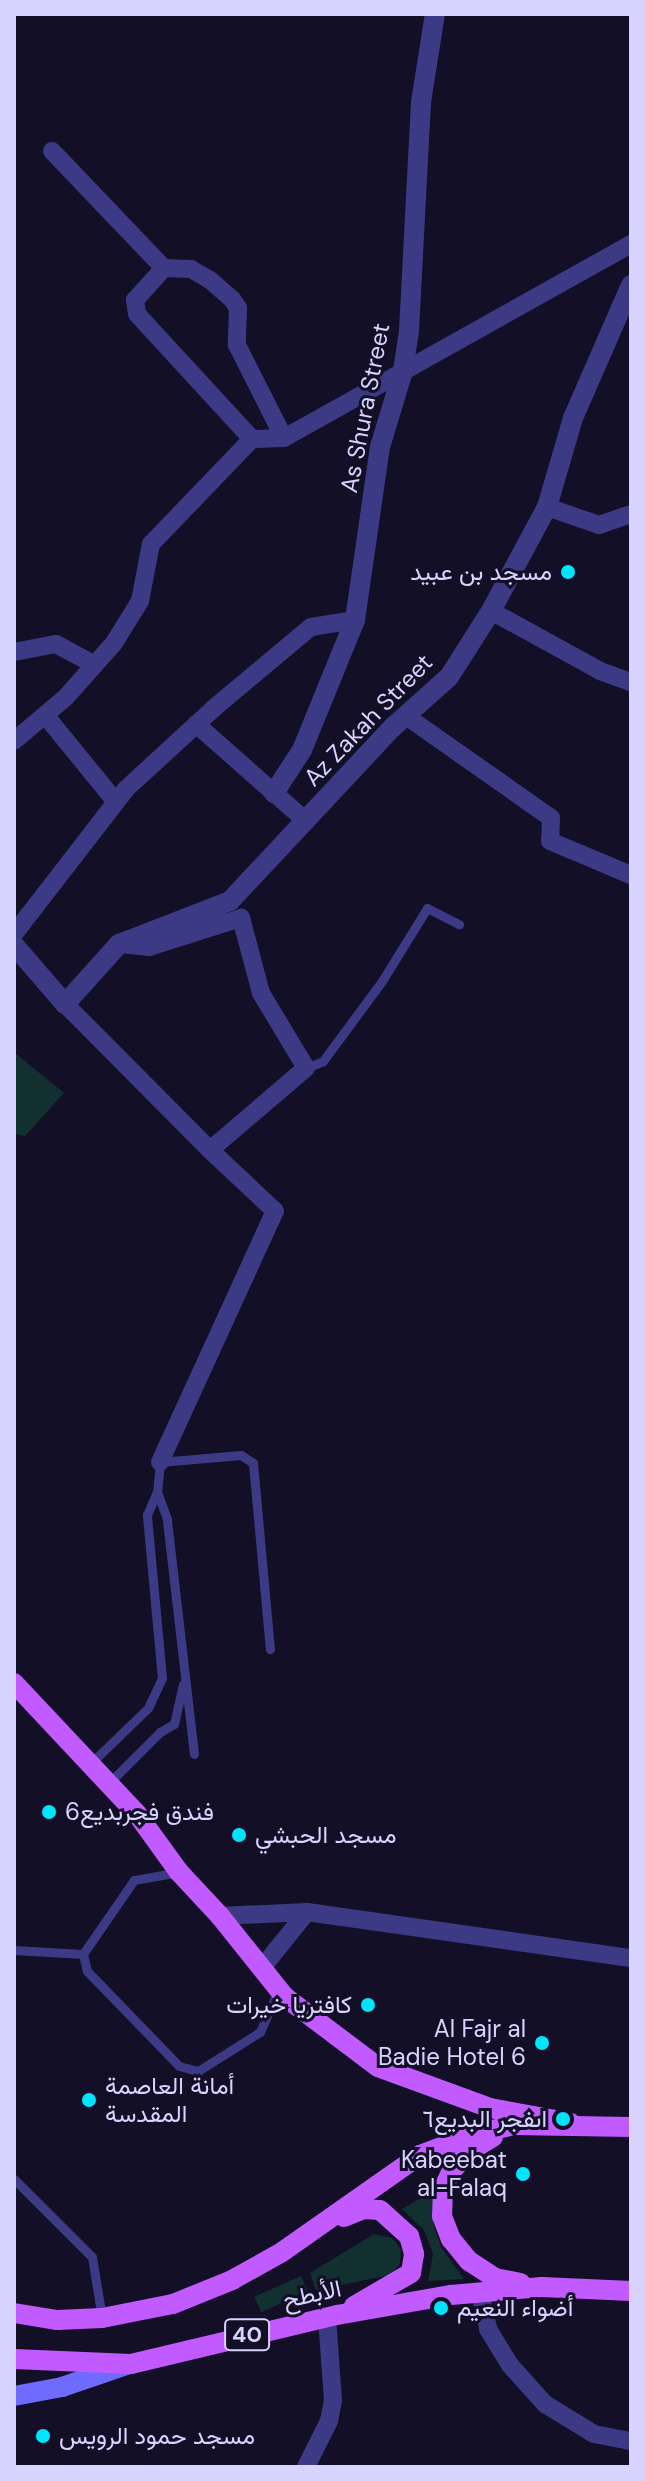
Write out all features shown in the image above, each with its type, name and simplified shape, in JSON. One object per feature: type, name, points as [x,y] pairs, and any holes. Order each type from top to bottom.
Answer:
[{"type":"main road","points":[[14,1683],[109,1783],[278,1990],[378,2067],[490,2108],[571,2123],[631,2127]]},
{"type":"main road","name":"الأبطح","points":[[14,2313],[57,2320],[102,2318],[173,2304],[232,2280],[321,2226],[420,2155],[475,2134],[514,2125],[571,2123]]},
{"type":"main road","points":[[514,2125],[470,2151],[452,2170],[443,2189],[442,2216],[451,2239],[469,2261],[495,2278],[542,2287]]},
{"type":"main road","points":[[321,2226],[364,2209],[380,2210],[409,2236],[414,2254],[411,2273],[332,2316]]},
{"type":"main road","name":"40","points":[[480,2293],[542,2287],[631,2291]]},
{"type":"main road","name":"الأبطح","points":[[14,2359],[131,2364],[332,2316],[480,2293]]},
{"type":"main road","points":[[14,2396],[62,2387],[131,2364]]},
{"type":"street","name":"As Shura Street","points":[[274,793],[302,750],[355,620],[380,447],[403,371],[409,331],[421,102],[435,14]]},
{"type":"street","points":[[52,151],[164,268],[191,269],[232,299],[238,308],[237,345],[284,438]]},
{"type":"street","points":[[17,732],[45,715],[114,643],[140,601],[151,544],[252,439],[284,438],[536,300],[631,244]]},
{"type":"street","points":[[164,268],[135,300],[137,314],[252,439]]},
{"type":"street","name":"Az Zakah Street","points":[[65,1004],[119,944],[230,901],[406,716],[449,677],[491,611],[547,507],[573,418],[631,285]]},
{"type":"street","points":[[547,507],[599,525],[631,514]]},
{"type":"street","points":[[491,611],[600,671],[631,682]]},
{"type":"street","points":[[14,934],[116,802],[196,724],[311,627],[355,620]]},
{"type":"street","points":[[14,652],[56,644],[95,665]]},
{"type":"street","points":[[45,715],[116,802]]},
{"type":"street","points":[[406,716],[551,818],[550,841],[631,875]]},
{"type":"street","points":[[196,724],[306,821]]},
{"type":"street","points":[[119,944],[149,947],[241,918],[261,993],[306,1068],[210,1150]]},
{"type":"street","points":[[14,945],[65,1004],[275,1211],[160,1462]]},
{"type":"street","points":[[220,1916],[307,1912],[631,1958]]},
{"type":"street","points":[[261,1969],[307,1912]]},
{"type":"street","points":[[480,2293],[488,2329],[510,2365],[545,2404],[594,2434],[631,2441]]},
{"type":"street","points":[[306,2467],[329,2421],[333,2401],[332,2316]]},
{"type":"lane","points":[[306,1068],[323,1061],[382,981],[427,908],[459,924]]},
{"type":"lane","points":[[91,1763],[148,1708],[162,1678],[147,1515],[157,1492],[160,1462],[241,1455],[253,1463],[270,1649]]},
{"type":"lane","points":[[157,1492],[167,1519],[194,1754]]},
{"type":"lane","points":[[109,1783],[160,1732],[174,1724],[185,1677]]},
{"type":"lane","points":[[179,1872],[134,1880],[83,1954],[87,1971],[179,2066],[198,2071],[260,2032],[278,1990]]},
{"type":"lane","points":[[14,1950],[83,1954]]},
{"type":"lane","points":[[14,2179],[92,2257],[102,2318]]},
{"type":"green space","points":[[14,1052],[64,1093],[25,1136],[14,1134]]},
{"type":"green space","points":[[433,2191],[434,2227],[441,2247],[464,2279],[428,2281],[433,2254],[424,2230],[402,2209]]},
{"type":"green space","points":[[374,2234],[392,2238],[401,2249],[400,2264],[390,2275],[316,2290],[310,2273]]},
{"type":"green space","points":[[301,2276],[308,2292],[261,2312],[254,2297]]},
{"type":"place","name":"مسجد بن عبيد","points":[[568,572]]},
{"type":"place","name":"فندق فجربديع6","points":[[49,1812]]},
{"type":"place","name":"مسجد الحبشي","points":[[239,1835]]},
{"type":"place","name":"كافتريا خيرات","points":[[368,2005]]},
{"type":"place","name":"Al Fajr al Badie Hotel 6","points":[[542,2043]]},
{"type":"place","name":"أمانة العاصمة المقدسة","points":[[89,2100]]},
{"type":"place","name":"اىفجر البديع٦","points":[[563,2119]]},
{"type":"place","name":"Kabeebat al-Falaq","points":[[523,2174]]},
{"type":"place","name":"أضواء النعيم","points":[[441,2308]]},
{"type":"place","name":"مسجد حمود الرويس","points":[[43,2436]]}]
